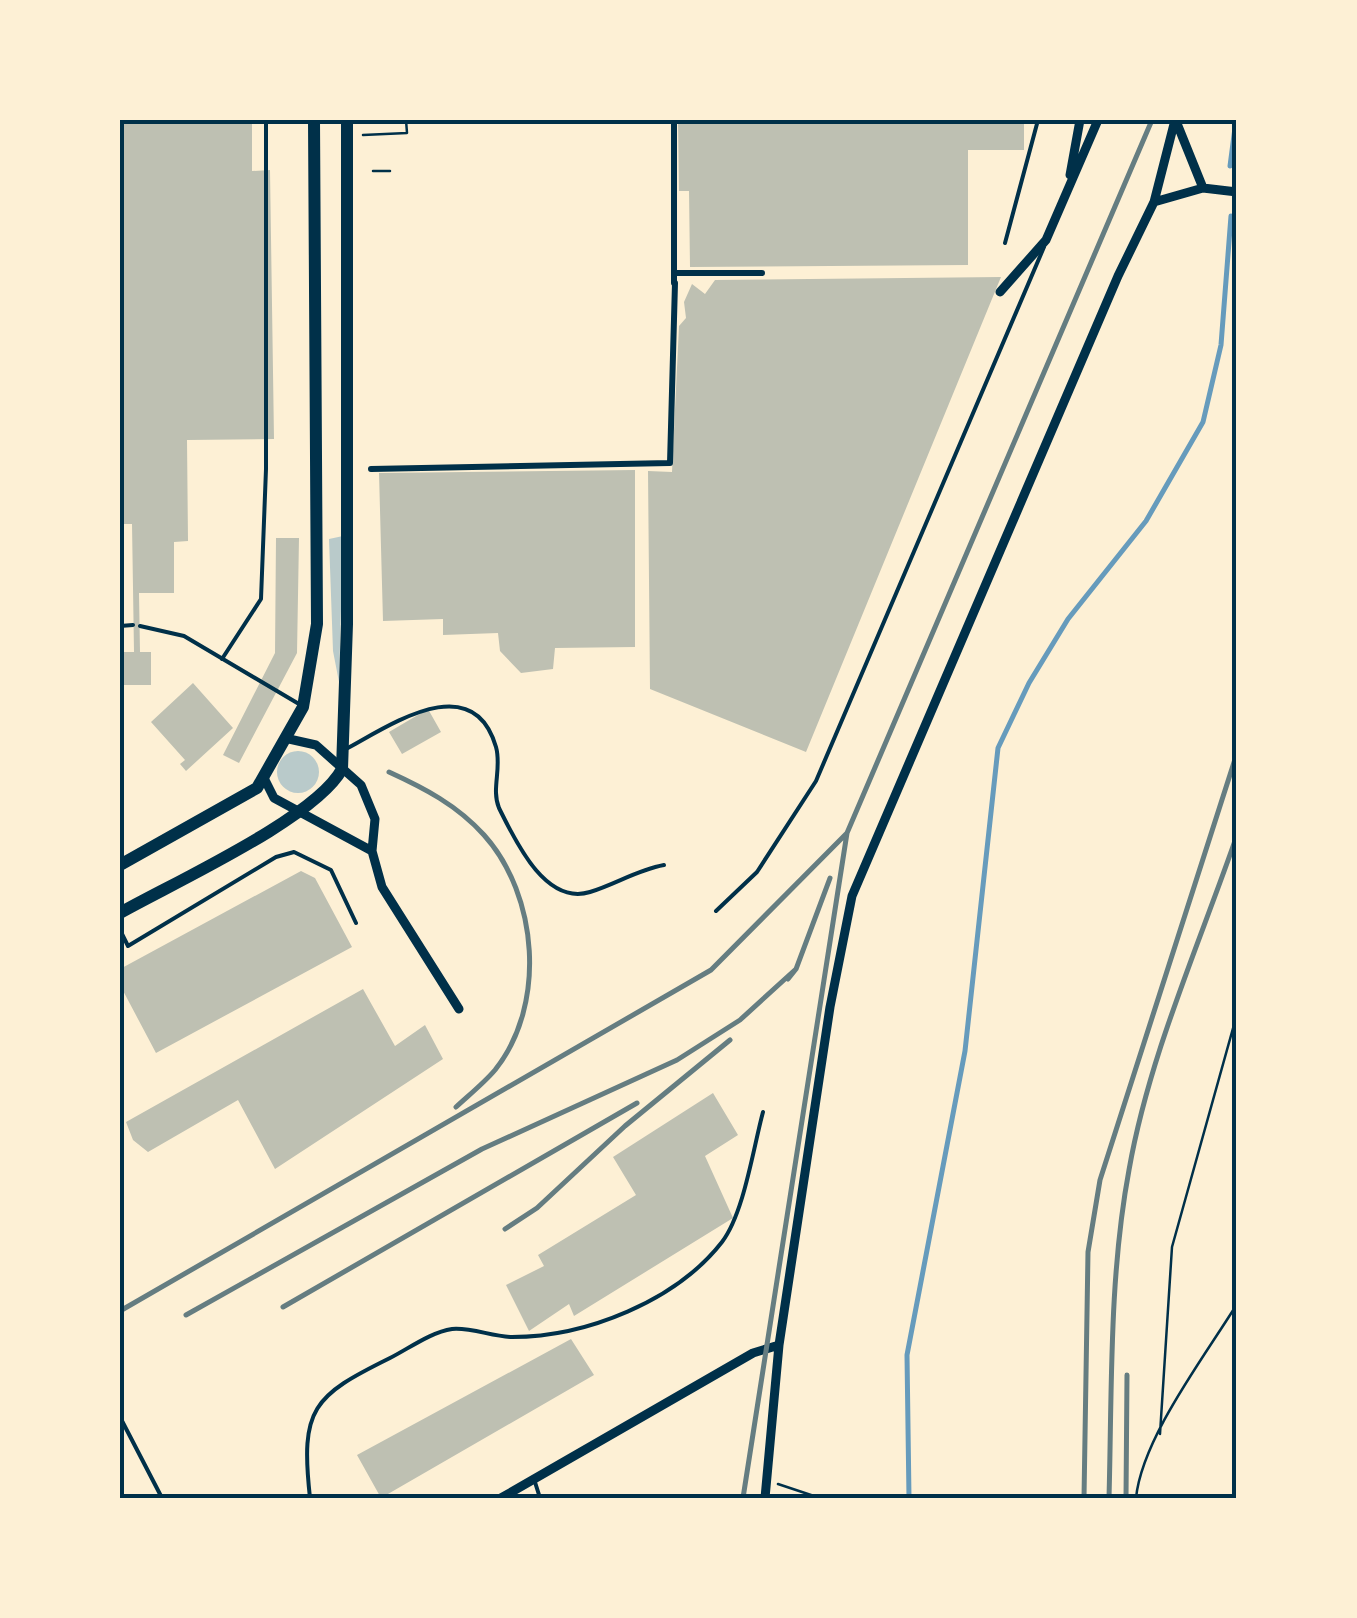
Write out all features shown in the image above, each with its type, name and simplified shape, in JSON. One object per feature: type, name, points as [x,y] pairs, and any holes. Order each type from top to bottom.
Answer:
[{"type":"main road","points":[[120,865],[257,788],[289,738],[303,707],[317,624],[314,120]]},
{"type":"main road","points":[[120,913],[302,810],[334,785],[342,770],[346,749],[346,120]]},
{"type":"street","points":[[371,470],[670,463],[676,273],[674,120]]},
{"type":"street","points":[[1069,183],[1080,120]]},
{"type":"street","points":[[1000,292],[1046,240],[1098,120]]},
{"type":"street","points":[[1175,120],[1203,188]]},
{"type":"street","points":[[765,1498],[779,1345],[833,988],[852,896],[1118,276],[1154,202],[1175,120]]},
{"type":"street","points":[[1154,202],[1203,188],[1237,192]]},
{"type":"street","points":[[676,273],[762,273]]},
{"type":"street","points":[[289,738],[316,746],[361,784],[371,806],[376,831],[372,851],[390,907],[458,1010]]},
{"type":"street","points":[[264,780],[274,798],[372,851]]},
{"type":"street","points":[[501,1498],[753,1353],[779,1345]]},
{"type":"lane","points":[[222,659],[260,599],[266,469],[266,120]]},
{"type":"lane","points":[[1005,243],[1038,120]]},
{"type":"lane","points":[[716,911],[757,872],[816,781],[1046,240]]},
{"type":"lane","points":[[120,626],[136,625],[184,636],[303,707]]},
{"type":"lane","points":[[346,749],[431,705],[448,705],[488,728],[497,758],[494,796],[499,808],[539,873],[559,891],[588,893],[628,874],[664,865]]},
{"type":"lane","points":[[120,930],[128,946],[276,856],[294,852],[332,870],[356,923]]},
{"type":"lane","points":[[310,1498],[306,1463],[316,1403],[335,1385],[454,1328],[509,1337],[540,1335],[603,1320],[650,1300],[697,1270],[724,1239],[733,1220],[763,1112]]},
{"type":"lane","points":[[120,1417],[162,1498]]},
{"type":"lane","points":[[534,1480],[540,1498]]},
{"type":"path","points":[[346,135],[406,133],[406,120]]},
{"type":"path","points":[[373,171],[390,170]]},
{"type":"path","points":[[1160,1434],[1172,1247],[1237,1014]]},
{"type":"path","points":[[1136,1498],[1138,1482],[1160,1434],[1237,1304]]},
{"type":"path","points":[[767,1480],[820,1498]]},
{"type":"shaded area","points":[[343,536],[339,682],[333,651],[329,539]]},
{"type":"shaded area","points":[[298,751],[313,757],[319,772],[313,787],[298,793],[283,787],[277,772],[283,757]]},
{"type":"building","points":[[120,120],[252,120],[252,171],[270,170],[274,439],[187,440],[188,541],[174,542],[174,593],[139,593],[140,652],[151,652],[151,685],[120,685],[120,652],[134,652],[132,524],[120,524]]},
{"type":"building","points":[[678,120],[1024,120],[1024,150],[968,150],[968,265],[690,267],[689,191],[679,191]]},
{"type":"building","points":[[1001,277],[806,752],[650,689],[648,471],[672,472],[679,326],[686,318],[684,302],[692,284],[705,294],[715,280]]},
{"type":"building","points":[[635,470],[635,647],[555,648],[553,669],[521,673],[500,651],[498,633],[443,635],[443,619],[383,621],[379,473]]},
{"type":"building","points":[[276,538],[299,538],[297,653],[239,763],[223,755],[275,653]]},
{"type":"building","points":[[193,683],[233,728],[186,771],[180,764],[185,760],[151,722]]},
{"type":"building","points":[[428,709],[441,732],[402,754],[389,732]]},
{"type":"building","points":[[301,871],[315,878],[352,947],[156,1053],[120,985],[120,969]]},
{"type":"building","points":[[363,989],[395,1046],[425,1025],[443,1059],[275,1169],[238,1100],[148,1152],[133,1140],[126,1122]]},
{"type":"building","points":[[713,1093],[738,1135],[705,1156],[733,1218],[574,1316],[569,1304],[529,1331],[506,1285],[544,1266],[538,1255],[636,1195],[613,1157]]},
{"type":"building","points":[[571,1339],[594,1375],[381,1498],[357,1455]]},
{"type":"waterway","points":[[1230,166],[1236,120]]},
{"type":"waterway","points":[[909,1498],[907,1355],[965,1051],[998,748],[1029,683],[1068,619],[1146,521],[1203,422],[1221,345],[1231,216]]},
{"type":"railway","points":[[120,1311],[711,970],[847,833],[1152,120]]},
{"type":"railway","points":[[1084,1498],[1088,1252],[1100,1180],[1237,753]]},
{"type":"railway","points":[[389,772],[440,798],[484,835],[516,888],[525,919],[529,983],[512,1044],[495,1070],[456,1107]]},
{"type":"railway","points":[[743,1498],[847,833]]},
{"type":"railway","points":[[1109,1498],[1115,1292],[1129,1170],[1162,1043],[1237,835]]},
{"type":"railway","points":[[788,979],[796,969],[830,878]]},
{"type":"railway","points":[[186,1315],[482,1149],[677,1060],[740,1020],[796,969]]},
{"type":"railway","points":[[505,1229],[537,1208],[625,1126],[730,1040]]},
{"type":"railway","points":[[283,1307],[637,1103]]},
{"type":"railway","points":[[1126,1498],[1127,1375]]}]
